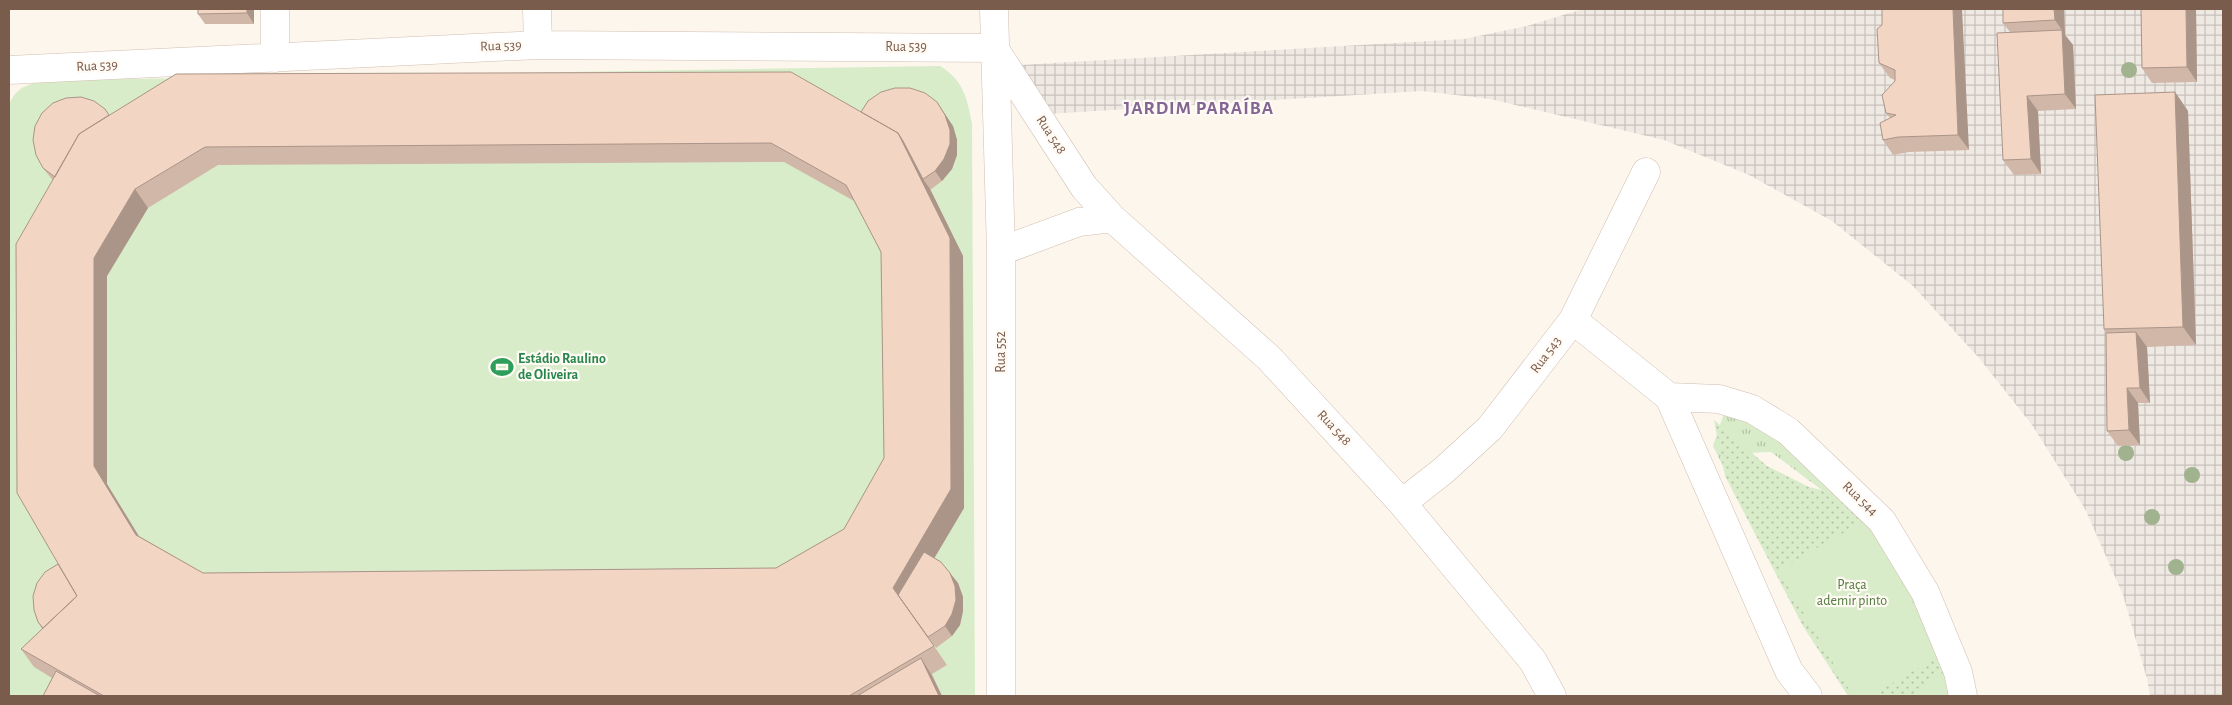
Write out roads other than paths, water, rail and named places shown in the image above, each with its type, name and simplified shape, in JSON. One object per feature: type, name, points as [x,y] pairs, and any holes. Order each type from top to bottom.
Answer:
[{"type":"street","points":[[275,9],[275,58]]},
{"type":"street","points":[[537,9],[538,45]]},
{"type":"street","name":"Rua 552","points":[[996,12],[994,48],[1001,251],[1001,696]]},
{"type":"street","name":"Rua 539","points":[[9,70],[538,45],[994,48]]},
{"type":"street","name":"Rua 548","points":[[994,48],[1084,187],[1112,218],[1269,358],[1402,502],[1532,661],[1552,696]]},
{"type":"street","name":"Rua 543","points":[[1402,502],[1443,472],[1490,428],[1573,320],[1646,172]]},
{"type":"street","points":[[1001,251],[1079,222],[1112,218]]},
{"type":"street","points":[[1573,320],[1669,397],[1789,671],[1808,696]]},
{"type":"street","name":"Rua 544","points":[[1669,397],[1719,398],[1752,408],[1788,431],[1882,520],[1924,592],[1958,672],[1963,696]]},
{"type":"street","points":[[1532,661],[1532,696]]},
{"type":"place","name":"Estádio Raulino de Oliveira","points":[[502,367]]},
{"type":"district","name":"JARDIM PARAÍBA","points":[[1199,108]]},
{"type":"park label","name":"Praça ademir pinto","points":[[1852,594]]}]
